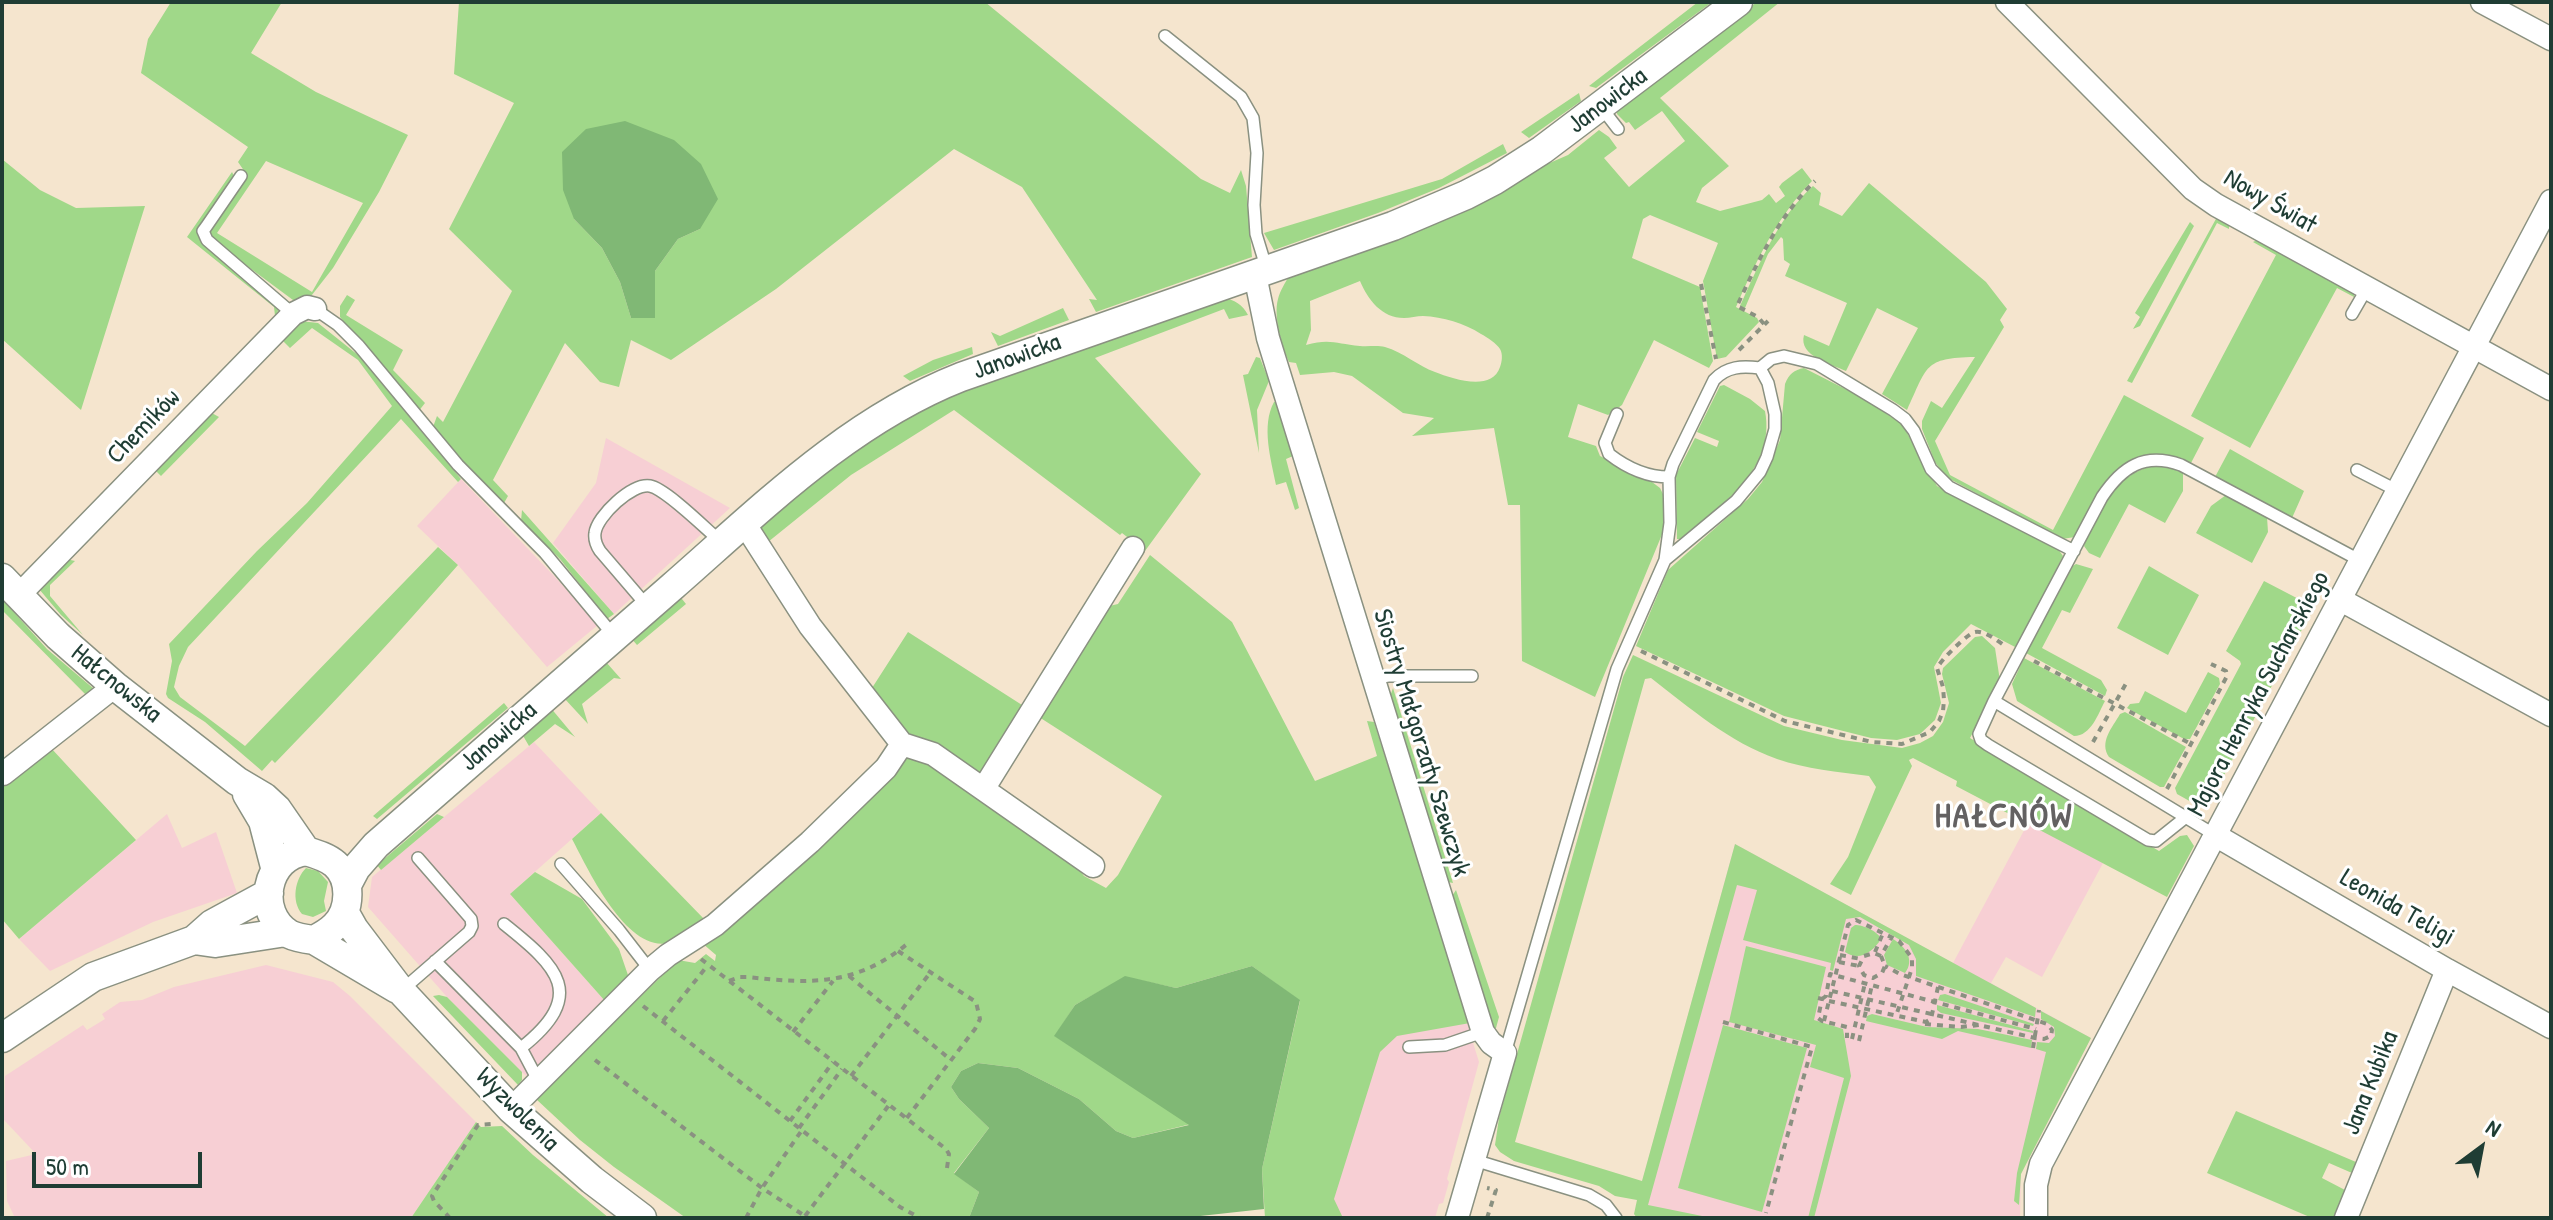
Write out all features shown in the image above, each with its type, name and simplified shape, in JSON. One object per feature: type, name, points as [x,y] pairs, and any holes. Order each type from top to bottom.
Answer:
[{"type":"street","name":"Janowicka","points":[[346,899],[356,868],[376,845],[744,523],[850,437],[921,395],[992,365],[1393,226],[1466,195],[1542,150],[1610,118],[1738,2]]},
{"type":"street","name":"Nowy Świat","points":[[2007,2],[2193,189],[2235,217],[2551,389]]},
{"type":"street","points":[[2482,2],[2551,39]]},
{"type":"street","name":"Majora Henryka Sucharskiego","points":[[2036,1218],[2036,1185],[2041,1164],[2105,1029],[2215,835],[2551,201]]},
{"type":"street","name":"Siostry Małgorzaty Szewczyk","points":[[1261,273],[1268,338],[1372,679],[1483,1032],[1491,1043],[1505,1053]]},
{"type":"street","name":"Chemików","points":[[10,587],[304,312]]},
{"type":"street","points":[[744,523],[810,626],[902,744],[933,754],[1093,866]]},
{"type":"street","points":[[984,788],[1133,548]]},
{"type":"street","name":"Hałcnowska","points":[[10,587],[58,636],[115,686],[237,781],[264,797],[316,854]]},
{"type":"street","points":[[2341,600],[2551,715]]},
{"type":"street","points":[[3,774],[115,686]]},
{"type":"street","points":[[508,1115],[650,970],[715,925],[810,842],[886,768],[902,744]]},
{"type":"street","name":"Hałcnowska","points":[[237,781],[253,801],[263,821],[272,880]]},
{"type":"street","name":"Leonida Teligi","points":[[2215,835],[2551,1027]]},
{"type":"street","name":"Janowicka","points":[[316,854],[376,845]]},
{"type":"street","points":[[2,1038],[93,977],[194,940],[272,880],[290,854],[316,854],[337,865],[346,899],[337,924],[314,940],[286,932],[270,911],[268,902],[272,880]]},
{"type":"street","name":"Wyzwolenia","points":[[346,899],[354,929],[401,991],[508,1115],[642,1218]]},
{"type":"street","points":[[194,940],[215,943],[286,932]]},
{"type":"street","name":"Wyzwolenia","points":[[314,940],[375,979],[401,991]]},
{"type":"street","name":"Jana Kubika","points":[[2346,1218],[2447,970]]},
{"type":"street","points":[[1457,1218],[1505,1053]]},
{"type":"lane","points":[[1165,36],[1241,97],[1253,118],[1257,153],[1254,205],[1261,273]]},
{"type":"lane","points":[[241,176],[206,227],[204,234],[207,240],[304,312],[338,325],[458,465],[545,553],[615,637]]},
{"type":"lane","points":[[2352,314],[2367,288]]},
{"type":"lane","points":[[1505,1053],[1617,669],[1665,560],[1670,523],[1669,477],[1673,464],[1719,370],[1760,368],[1771,359],[1784,356],[1817,364],[1905,419],[1914,431],[1931,469],[1949,487],[2074,551]]},
{"type":"lane","points":[[1665,560],[1736,501],[1760,472],[1772,441],[1775,414],[1768,383],[1760,368]]},
{"type":"lane","points":[[1617,414],[1605,443],[1609,454],[1653,477],[1669,477]]},
{"type":"lane","points":[[2186,817],[2164,837],[2156,841],[2148,840],[1988,745],[1979,734],[2102,497],[2117,476],[2137,463],[2159,460],[2181,465],[2361,561]]},
{"type":"lane","points":[[2357,470],[2399,491]]},
{"type":"lane","points":[[648,607],[595,542],[594,534],[600,520],[619,500],[644,486],[651,486],[722,543]]},
{"type":"lane","points":[[1372,679],[1388,676],[1472,676]]},
{"type":"lane","points":[[1994,701],[2215,835]]},
{"type":"lane","points":[[401,991],[472,926],[471,919],[418,858]]},
{"type":"lane","points":[[561,864],[650,970]]},
{"type":"lane","points":[[504,924],[544,960],[560,983],[561,993],[555,1013],[542,1030],[521,1048]]},
{"type":"lane","points":[[435,961],[521,1048],[539,1082]]},
{"type":"lane","points":[[1409,1047],[1445,1045],[1483,1032]]},
{"type":"lane","points":[[1474,1160],[1589,1195],[1606,1205],[1616,1218]]},
{"type":"path","points":[[1719,370],[1766,322],[1737,306],[1765,248],[1795,202],[1815,181]]},
{"type":"path","points":[[1701,284],[1719,370]]},
{"type":"path","points":[[1627,645],[1785,721],[1872,742],[1902,744],[1930,732],[1939,721],[1944,700],[1937,668],[1941,660],[1972,632],[1979,631],[2191,744]]},
{"type":"path","points":[[2165,793],[2227,676],[2226,671],[2211,664]]},
{"type":"path","points":[[2090,748],[2128,680]]},
{"type":"path","points":[[1824,1021],[1848,925],[1853,921],[1864,922],[1892,936],[1906,947],[1912,958],[1909,978],[1896,1016]]},
{"type":"path","points":[[1874,953],[1883,933]]},
{"type":"path","points":[[1881,956],[1892,936]]},
{"type":"path","points":[[684,944],[946,1149],[949,1160],[947,1168]]},
{"type":"path","points":[[729,981],[740,977],[806,983],[849,976],[907,944]]},
{"type":"path","points":[[898,951],[976,1002],[979,1007],[979,1024],[906,1119]]},
{"type":"path","points":[[1832,991],[2035,1038],[2048,1039],[2052,1033],[2050,1026],[1900,974],[1885,966],[1881,956],[1874,953],[1861,959],[1859,966]]},
{"type":"path","points":[[1840,955],[1861,959]]},
{"type":"path","points":[[1839,962],[1859,966],[1867,977],[1873,978],[1882,973],[1900,974]]},
{"type":"path","points":[[663,1021],[708,965]]},
{"type":"path","points":[[1882,973],[1885,966]]},
{"type":"path","points":[[851,1076],[930,972]]},
{"type":"path","points":[[1863,1029],[1818,1018],[1820,999],[1826,996],[1830,974],[2036,1029]]},
{"type":"path","points":[[849,976],[951,1060]]},
{"type":"path","points":[[1847,1027],[1850,1039],[1867,977]]},
{"type":"path","points":[[1859,1041],[1873,978]]},
{"type":"path","points":[[793,1032],[834,979]]},
{"type":"path","points":[[1919,1022],[1929,1021],[1938,987]]},
{"type":"path","points":[[628,991],[900,1207],[920,1218]]},
{"type":"path","points":[[1829,1001],[1940,1027],[1979,1025]]},
{"type":"path","points":[[2033,1048],[2039,1010]]},
{"type":"path","points":[[1723,1022],[1812,1047],[1766,1213]]},
{"type":"path","points":[[595,1060],[762,1188],[806,1217],[889,1105]]},
{"type":"path","points":[[790,1121],[833,1062]]},
{"type":"path","points":[[746,1218],[800,1129],[842,1069]]},
{"type":"path","points":[[450,1218],[432,1199],[434,1193],[478,1125],[508,1115]]},
{"type":"shaded area","points":[[606,438],[730,508],[614,614],[553,543],[596,483]]},
{"type":"shaded area","points":[[461,479],[598,625],[547,667],[458,565],[417,526]]},
{"type":"shaded area","points":[[534,742],[601,813],[510,894],[605,1001],[526,1076],[447,997],[368,907],[372,877]]},
{"type":"shaded area","points":[[167,814],[182,848],[216,832],[237,893],[153,922],[50,971],[19,939]]},
{"type":"shaded area","points":[[2028,823],[2103,863],[2042,977],[2006,957],[1991,983],[2091,1038],[2021,1174],[2020,1218],[1661,1218],[1637,1200],[1735,844],[1953,963]]},
{"type":"shaded area","points":[[1413,850],[1479,1062],[1443,1203],[1439,1204],[1435,1218],[1265,1218]]},
{"type":"shaded area","points":[[266,965],[333,982],[476,1122],[411,1218],[15,1218],[7,1201],[6,1161],[36,1154],[4,1120],[5,1076],[83,1025],[87,1030],[105,1019],[102,1014],[120,1002],[142,1000],[174,987]]},
{"type":"green space","points":[[171,2],[282,2],[251,53],[316,92],[408,135],[379,192],[333,268],[308,300],[293,300],[212,238],[214,224],[247,175],[238,162],[248,147],[141,73],[148,39]],"holes":[[[266,161],[363,203],[312,292],[217,233]]]},
{"type":"green space","points":[[459,2],[985,2],[1201,179],[1230,193],[1241,170],[1246,186],[1252,257],[1096,312],[1089,299],[1097,300],[1022,187],[954,149],[776,289],[671,360],[631,340],[619,387],[600,382],[565,343],[493,480],[508,496],[504,503],[433,427],[437,416],[443,422],[512,291],[449,229],[514,103],[454,74]],"holes":[[[574,219],[700,229],[678,239],[655,271],[631,318],[620,282],[602,248]]]},
{"type":"green space","points":[[1698,2],[1712,2],[1596,88],[1589,86]]},
{"type":"green space","points":[[1757,2],[1780,2],[1660,98],[1729,166],[1702,188],[1696,202],[1720,211],[1762,200],[1769,194],[1776,203],[1785,196],[1779,187],[1802,168],[1812,181],[1788,209],[1751,273],[1736,307],[1759,322],[1726,357],[1717,359],[1703,281],[1718,243],[1650,215],[1643,219],[1632,258],[1700,287],[1713,361],[1709,368],[1654,340],[1622,405],[1608,415],[1578,404],[1568,437],[1596,446],[1600,456],[1652,482],[1664,496],[1663,532],[1595,697],[1522,661],[1520,505],[1508,505],[1494,428],[1412,436],[1434,418],[1403,413],[1352,376],[1334,372],[1300,375],[1296,363],[1289,362],[1284,348],[1277,323],[1277,306],[1289,276],[1568,155],[1599,130],[1617,148],[1604,158],[1629,187],[1685,141],[1662,111],[1635,130],[1617,114],[1617,109]],"holes":[[[1360,281],[1377,307],[1389,315],[1446,319],[1486,337],[1502,353],[1496,375],[1471,382],[1443,375],[1385,347],[1328,342],[1306,345],[1311,330],[1310,301]]]},
{"type":"green space","points":[[1579,93],[1581,101],[1529,138],[1521,132]]},
{"type":"green space","points":[[625,121],[674,140],[701,164],[718,199],[700,229],[678,239],[655,271],[655,318],[631,318],[620,282],[602,248],[574,219],[563,190],[562,152],[586,129]]},
{"type":"green space","points":[[1503,144],[1507,153],[1439,188],[1378,213],[1274,250],[1264,233],[1442,179]]},
{"type":"green space","points":[[2,159],[40,190],[76,208],[145,206],[81,410],[2,339]]},
{"type":"green space","points":[[232,172],[234,176],[200,226],[198,235],[201,242],[277,303],[280,308],[275,316],[274,307],[187,237]]},
{"type":"green space","points":[[1869,183],[1986,282],[2007,309],[2000,320],[2004,327],[1935,441],[1950,475],[2053,530],[2124,395],[2204,438],[2191,463],[2168,456],[2148,456],[2132,461],[2106,484],[2075,537],[2062,539],[1946,477],[1935,462],[1922,429],[1922,421],[1931,401],[1942,408],[1975,357],[1945,360],[1929,367],[1907,410],[1882,394],[1918,328],[1877,308],[1846,371],[1817,358],[1806,348],[1804,335],[1829,346],[1847,303],[1785,276],[1790,264],[1784,260],[1781,237],[1768,254],[1745,308],[1740,306],[1780,227],[1813,186],[1821,193],[1819,205],[1842,216]]},
{"type":"green space","points":[[2217,217],[2229,224],[2229,229],[2217,223],[2132,383],[2127,381]]},
{"type":"green space","points":[[2190,222],[2194,226],[2140,326],[2133,329],[2140,317],[2135,313]]},
{"type":"green space","points":[[2257,240],[2354,291],[2354,297],[2337,288],[2250,448],[2191,416],[2276,255],[2253,242]]},
{"type":"green space","points":[[347,295],[355,300],[346,315],[403,350],[393,370],[425,403],[418,412],[340,317],[340,306]]},
{"type":"green space","points":[[1223,298],[1238,303],[1248,315],[1229,319],[1224,309],[1095,358],[1201,474],[1145,551],[954,410],[851,475],[768,542],[760,529],[762,523],[880,429],[953,391]]},
{"type":"green space","points":[[1063,308],[1069,320],[998,346],[991,332],[1000,336]]},
{"type":"green space","points":[[300,321],[318,323],[358,355],[461,479],[458,482],[401,419],[188,647],[174,687],[180,697],[245,746],[438,547],[458,565],[322,714],[275,763],[272,760],[262,771],[205,722],[168,698],[166,694],[172,661],[169,644],[307,503],[392,406],[358,360],[312,328],[290,348],[280,338]]},
{"type":"green space","points":[[972,347],[973,354],[910,381],[903,376],[933,360]]},
{"type":"green space","points":[[1256,357],[1260,358],[1269,381],[1257,410],[1259,453],[1243,375],[1248,374]]},
{"type":"green space","points":[[1804,368],[1863,398],[1902,424],[1937,486],[2058,549],[2063,556],[2017,648],[1971,624],[1943,652],[1934,667],[1941,703],[1935,720],[1920,734],[1897,740],[1871,738],[1784,716],[1636,646],[1668,570],[1748,499],[1762,482],[1780,440],[1785,384],[1792,373]]},
{"type":"green space","points":[[1724,385],[1765,411],[1766,432],[1762,451],[1754,469],[1728,500],[1677,539],[1676,475],[1695,438],[1717,447],[1719,441],[1697,432],[1720,386]]},
{"type":"green space","points":[[1274,402],[1277,402],[1293,456],[1286,459],[1299,508],[1295,510],[1286,482],[1276,485],[1268,443],[1268,421]]},
{"type":"green space","points":[[210,412],[219,417],[161,476],[155,470]]},
{"type":"green space","points":[[2230,449],[2304,491],[2292,518],[2215,477]]},
{"type":"green space","points":[[2153,466],[2169,467],[2183,473],[2183,491],[2165,523],[2129,504],[2100,558],[2089,553],[2084,546],[2086,540],[2112,494],[2129,476]]},
{"type":"green space","points":[[2226,495],[2267,517],[2268,532],[2252,563],[2196,533],[2211,506]]},
{"type":"green space","points":[[522,510],[614,614],[607,619],[560,559],[521,521]]},
{"type":"green space","points":[[1150,555],[1232,622],[1315,781],[1377,756],[1367,721],[1374,722],[1470,1023],[1397,1036],[1380,1052],[1334,1199],[1343,1218],[1265,1218],[1262,1169],[1300,1001],[1252,966],[1176,988],[1125,977],[1075,1005],[1055,1036],[1191,1124],[1133,1138],[1116,1131],[1079,1099],[1018,1068],[978,1063],[961,1071],[951,1087],[989,1128],[954,1173],[979,1192],[969,1218],[686,1218],[614,1167],[536,1099],[678,960],[695,963],[706,954],[715,961],[716,955],[702,943],[812,849],[908,758],[928,759],[979,791],[1069,856],[1084,876],[1106,888],[1118,875],[1162,796],[1039,717],[996,785],[1084,850],[1079,851],[995,789],[992,783],[1105,607],[1118,604]]},
{"type":"green space","points":[[66,559],[75,561],[50,585],[50,596],[83,635],[39,589]]},
{"type":"green space","points":[[2076,564],[2093,569],[2070,613],[2062,610],[2042,648],[2101,680],[2107,690],[2105,696],[2026,653]]},
{"type":"green space","points":[[2149,566],[2199,595],[2168,655],[2117,628]]},
{"type":"green space","points":[[2264,581],[2314,607],[2208,805],[2202,808],[2177,794],[2175,788],[2241,664],[2226,651]]},
{"type":"green space","points":[[675,598],[682,599],[686,604],[637,645],[630,637]]},
{"type":"green space","points":[[2,599],[47,649],[94,689],[88,697],[2,610]]},
{"type":"green space","points":[[908,632],[1022,705],[1049,663],[982,773],[976,773],[902,730],[872,688]]},
{"type":"green space","points":[[1982,636],[1995,648],[2000,681],[1970,738],[2159,851],[2180,836],[2187,835],[2194,846],[2167,897],[1956,786],[1957,781],[1913,758],[1909,760],[1912,766],[1851,895],[1830,884],[1848,857],[1876,787],[1869,776],[1799,765],[1759,752],[1711,723],[1651,678],[1645,679],[1515,1142],[1642,1181],[1735,844],[2036,1008],[2035,1017],[1916,976],[1916,959],[1909,945],[1860,917],[1846,919],[1833,971],[1830,970],[1831,963],[1743,940],[1757,890],[1737,885],[1648,1205],[1712,1218],[1637,1218],[1634,1214],[1637,1200],[1615,1196],[1599,1186],[1514,1161],[1500,1152],[1495,1145],[1499,1118],[1623,677],[1633,655],[1784,726],[1842,740],[1902,748],[1933,736],[1943,722],[1949,703],[1943,668],[1975,637]]},
{"type":"green space","points":[[2024,658],[2105,701],[2085,732],[2074,736],[2017,701],[2012,684]]},
{"type":"green space","points":[[606,662],[621,679],[614,678],[582,704],[588,724],[564,698]]},
{"type":"green space","points":[[2208,672],[2219,678],[2220,684],[2190,739],[2184,739],[2127,708],[2130,704],[2139,703],[2145,691],[2186,713]]},
{"type":"green space","points":[[1393,688],[1453,883],[1443,881],[1388,702]]},
{"type":"green space","points":[[504,703],[508,708],[377,819],[373,816]]},
{"type":"green space","points":[[550,707],[575,737],[555,724],[529,746],[522,734]]},
{"type":"green space","points":[[2125,712],[2186,747],[2164,787],[2109,757],[2105,746],[2108,735],[2120,714]]},
{"type":"green space","points":[[51,748],[136,840],[19,939],[2,919],[2,776],[20,775]]},
{"type":"green space","points":[[601,813],[705,920],[668,943],[652,942],[623,922],[598,887],[572,839]]},
{"type":"green space","points":[[437,814],[444,817],[381,870],[377,865]]},
{"type":"green space","points":[[306,868],[318,871],[328,882],[324,901],[326,911],[313,917],[302,914],[296,903],[297,884]]},
{"type":"green space","points":[[535,872],[582,899],[619,949],[629,978],[605,1001],[510,894]]},
{"type":"green space","points":[[1456,890],[1499,1017],[1496,1028],[1492,1028],[1450,899]]},
{"type":"green space","points":[[1855,925],[1870,929],[1881,939],[1874,948],[1860,956],[1845,952],[1851,928]]},
{"type":"green space","points":[[1893,939],[1908,954],[1905,973],[1887,965],[1884,955]]},
{"type":"green space","points":[[1746,946],[1826,967],[1814,1020],[1843,1029],[1851,1076],[1814,1218],[1808,1218],[1844,1078],[1810,1067],[1816,1045],[1729,1022]]},
{"type":"green space","points":[[1252,966],[1300,1000],[1262,1169],[1264,1209],[1182,1218],[969,1218],[979,1192],[954,1174],[989,1128],[951,1087],[961,1071],[978,1063],[1018,1068],[1079,1099],[1116,1131],[1133,1138],[1189,1125],[1054,1036],[1075,1005],[1125,976],[1176,988]]},
{"type":"green space","points":[[1945,994],[2034,1024],[1938,1000],[1940,995]]},
{"type":"green space","points":[[433,996],[447,997],[522,1072],[518,1085]]},
{"type":"green space","points":[[1937,1005],[2033,1031],[2033,1033],[1941,1013]]},
{"type":"green space","points":[[2041,1011],[2091,1038],[2021,1174],[2019,1205],[2014,1201],[2017,1173],[2046,1052],[2036,1049],[2037,1042],[2049,1043],[2055,1036],[2054,1027],[2041,1019]]},
{"type":"green space","points":[[1872,1014],[1927,1027],[1978,1029],[2032,1040],[2031,1048],[1958,1031],[1942,1039],[1866,1021],[1867,1016]]},
{"type":"green space","points":[[1723,1025],[1807,1048],[1762,1212],[1678,1188]]},
{"type":"green space","points":[[2236,1111],[2356,1162],[2352,1173],[2329,1163],[2322,1178],[2345,1190],[2333,1218],[2312,1218],[2207,1173]]},
{"type":"green space","points":[[476,1122],[481,1127],[502,1126],[609,1218],[411,1218]]},
{"type":"district","name":"HAŁCNÓW","points":[[2004,818]]}]
